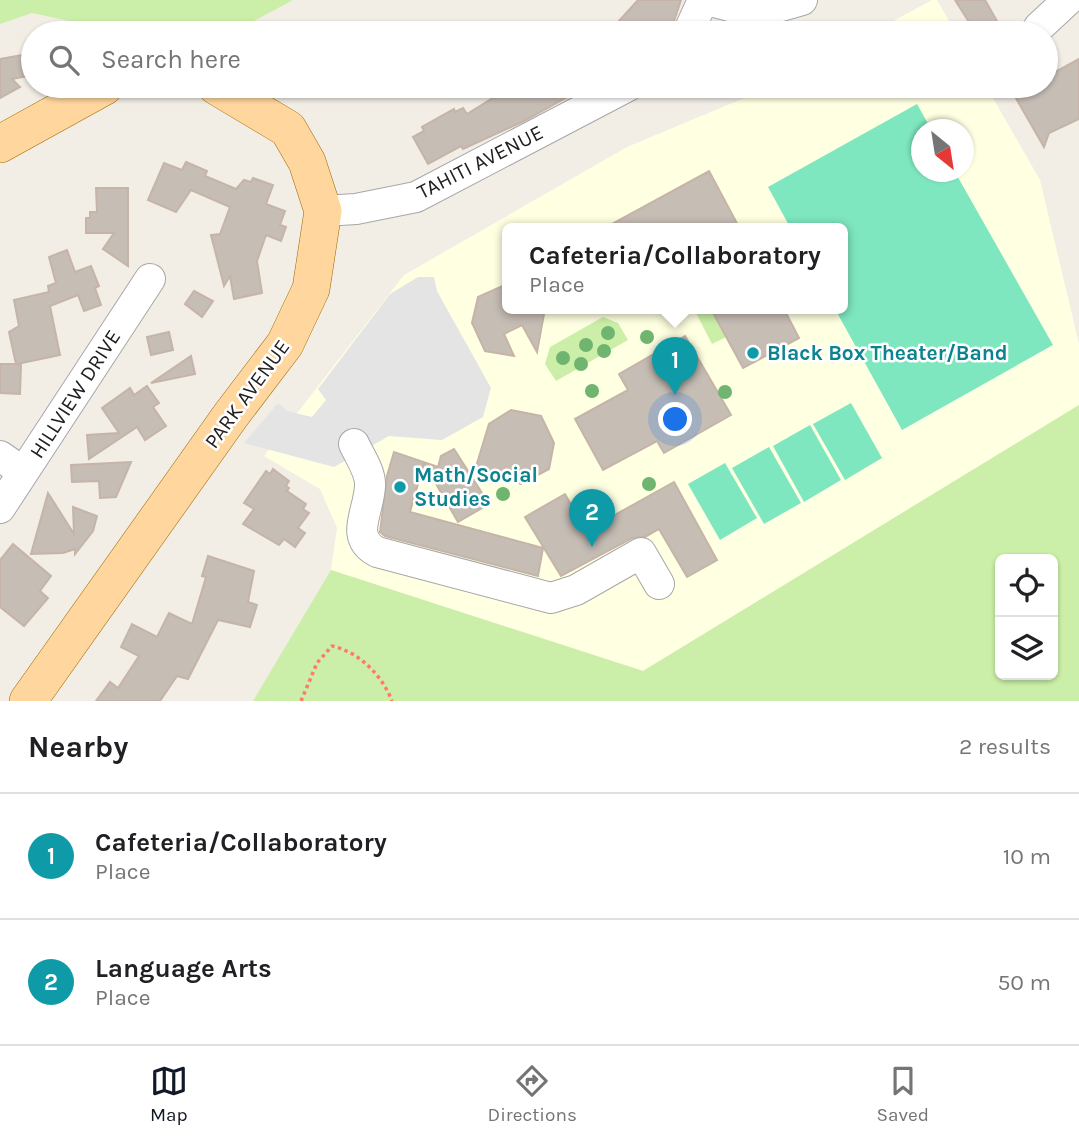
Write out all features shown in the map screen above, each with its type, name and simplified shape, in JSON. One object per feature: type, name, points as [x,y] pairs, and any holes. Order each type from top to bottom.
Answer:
[{"type":"main road","points":[[0,144],[83,98]]},
{"type":"main road","name":"PARK AVENUE","points":[[29,701],[225,424],[285,344],[311,289],[323,211],[307,162],[288,129],[236,98]]},
{"type":"street","points":[[694,21],[705,0],[756,13],[802,0]]},
{"type":"street","points":[[1045,21],[1068,0]]},
{"type":"street","name":"TAHITI AVENUE","points":[[323,211],[356,209],[416,197],[605,98]]},
{"type":"street","name":"HILLVIEW DRIVE","points":[[0,508],[12,464],[150,279]]},
{"type":"street","points":[[354,444],[370,485],[360,536],[366,546],[377,552],[551,598],[576,590],[641,552],[659,584]]},
{"type":"path","points":[[300,701],[317,663],[331,646],[346,649],[373,670],[392,701]]},
{"type":"shaded area","points":[[932,0],[937,0],[949,21],[893,21]]},
{"type":"shaded area","points":[[744,98],[993,98],[1040,180],[1079,344],[1079,405],[643,671],[331,570],[337,528],[320,489],[264,456],[404,275],[627,147]]},
{"type":"shaded area","points":[[418,277],[434,277],[437,291],[491,388],[483,417],[442,440],[389,436],[334,467],[244,443],[278,403],[287,411],[312,417],[326,400],[318,389],[390,294]]},
{"type":"green space","points":[[0,0],[293,0],[254,21],[70,21],[32,13],[0,24]]},
{"type":"green space","points":[[917,104],[925,119],[911,119],[911,182],[961,182],[1053,345],[902,430],[838,314],[848,314],[848,223],[788,223],[768,187]]},
{"type":"green space","points":[[697,314],[714,314],[726,337],[712,344]]},
{"type":"green space","points":[[603,317],[618,323],[628,340],[556,381],[545,364],[550,347]]},
{"type":"green space","points":[[851,403],[882,458],[845,480],[813,424]]},
{"type":"green space","points":[[1079,405],[1079,701],[253,701],[331,570],[643,671]]},
{"type":"green space","points":[[810,425],[841,480],[804,502],[773,446]]},
{"type":"green space","points":[[769,447],[801,503],[764,524],[732,468]]},
{"type":"green space","points":[[725,463],[757,518],[720,540],[688,484]]},
{"type":"building","points":[[638,0],[681,0],[674,21],[619,21]]},
{"type":"building","points":[[955,0],[985,0],[997,21],[968,21]]},
{"type":"building","points":[[21,55],[21,77],[12,79],[20,87],[0,98],[0,59]]},
{"type":"building","points":[[1079,59],[1079,119],[1049,133],[1044,147],[1016,98],[1058,98],[1058,70]]},
{"type":"building","points":[[493,98],[565,98],[524,121],[463,149],[461,146],[428,164],[413,137],[424,131],[422,127],[454,109],[455,112],[463,108],[467,114]]},
{"type":"building","points":[[186,162],[207,171],[205,176],[236,189],[244,180],[251,182],[253,178],[273,185],[266,204],[285,211],[280,225],[286,227],[281,241],[266,235],[257,261],[262,293],[234,299],[230,276],[224,286],[211,235],[220,234],[230,207],[191,190],[176,212],[148,200],[164,163],[182,170]]},
{"type":"building","points":[[709,171],[737,223],[614,223]]},
{"type":"building","points":[[96,188],[128,188],[128,266],[103,249],[114,233],[86,233],[86,218],[90,218],[90,212],[97,212]]},
{"type":"building","points":[[67,250],[75,272],[91,266],[99,286],[95,288],[101,305],[84,311],[78,295],[50,306],[60,355],[17,364],[21,365],[20,394],[0,393],[0,364],[16,364],[9,332],[19,326],[14,300],[49,292],[48,286],[56,283],[49,257]]},
{"type":"building","points":[[502,286],[502,314],[544,314],[537,352],[522,325],[504,334],[514,356],[485,351],[472,323],[478,297]]},
{"type":"building","points":[[194,291],[213,301],[202,317],[185,304]]},
{"type":"building","name":"Black Box Theater/Band","points":[[714,314],[787,314],[799,338],[743,368]]},
{"type":"building","points":[[169,332],[173,350],[151,355],[147,337]]},
{"type":"building","points":[[685,336],[731,415],[664,453],[657,441],[603,470],[575,419],[628,390],[619,374]]},
{"type":"building","points":[[191,356],[195,374],[151,383]]},
{"type":"building","points":[[147,386],[159,403],[153,407],[166,426],[145,440],[137,427],[89,459],[87,435],[119,433],[102,408],[130,388],[134,395]]},
{"type":"building","points":[[511,410],[541,416],[554,443],[549,469],[521,484],[475,470],[489,424]]},
{"type":"building","points":[[454,449],[489,504],[458,522],[424,463],[410,512],[543,548],[538,576],[385,536],[380,532],[387,476],[394,452],[438,467],[441,456]]},
{"type":"building","points":[[131,462],[116,497],[100,498],[99,481],[72,482],[71,465]]},
{"type":"building","points":[[273,469],[289,481],[287,491],[306,504],[303,509],[309,513],[298,528],[305,533],[295,547],[284,539],[279,545],[243,524],[254,509],[244,503],[266,471],[270,474]]},
{"type":"building","points":[[674,482],[717,560],[687,577],[659,529],[645,537],[632,538],[561,576],[525,517],[565,494],[586,531]]},
{"type":"building","points":[[48,493],[74,534],[73,507],[97,516],[93,531],[75,554],[75,549],[63,553],[31,554]]},
{"type":"building","points":[[13,544],[51,576],[40,591],[48,598],[24,626],[0,607],[0,560]]},
{"type":"building","points":[[208,556],[254,571],[248,602],[257,605],[250,627],[218,620],[188,679],[177,676],[160,701],[96,701],[110,682],[118,688],[139,656],[121,647],[132,624],[157,637],[169,613],[192,624],[206,577],[202,576]]},
{"type":"place","name":"Black Box Theater/Band","points":[[753,353]]},
{"type":"place","name":"Cafeteria/Collaboratory","points":[[675,395]]},
{"type":"place","name":"Math/Social Studies","points":[[400,487]]},
{"type":"place","name":"Language Arts","points":[[592,547]]}]
